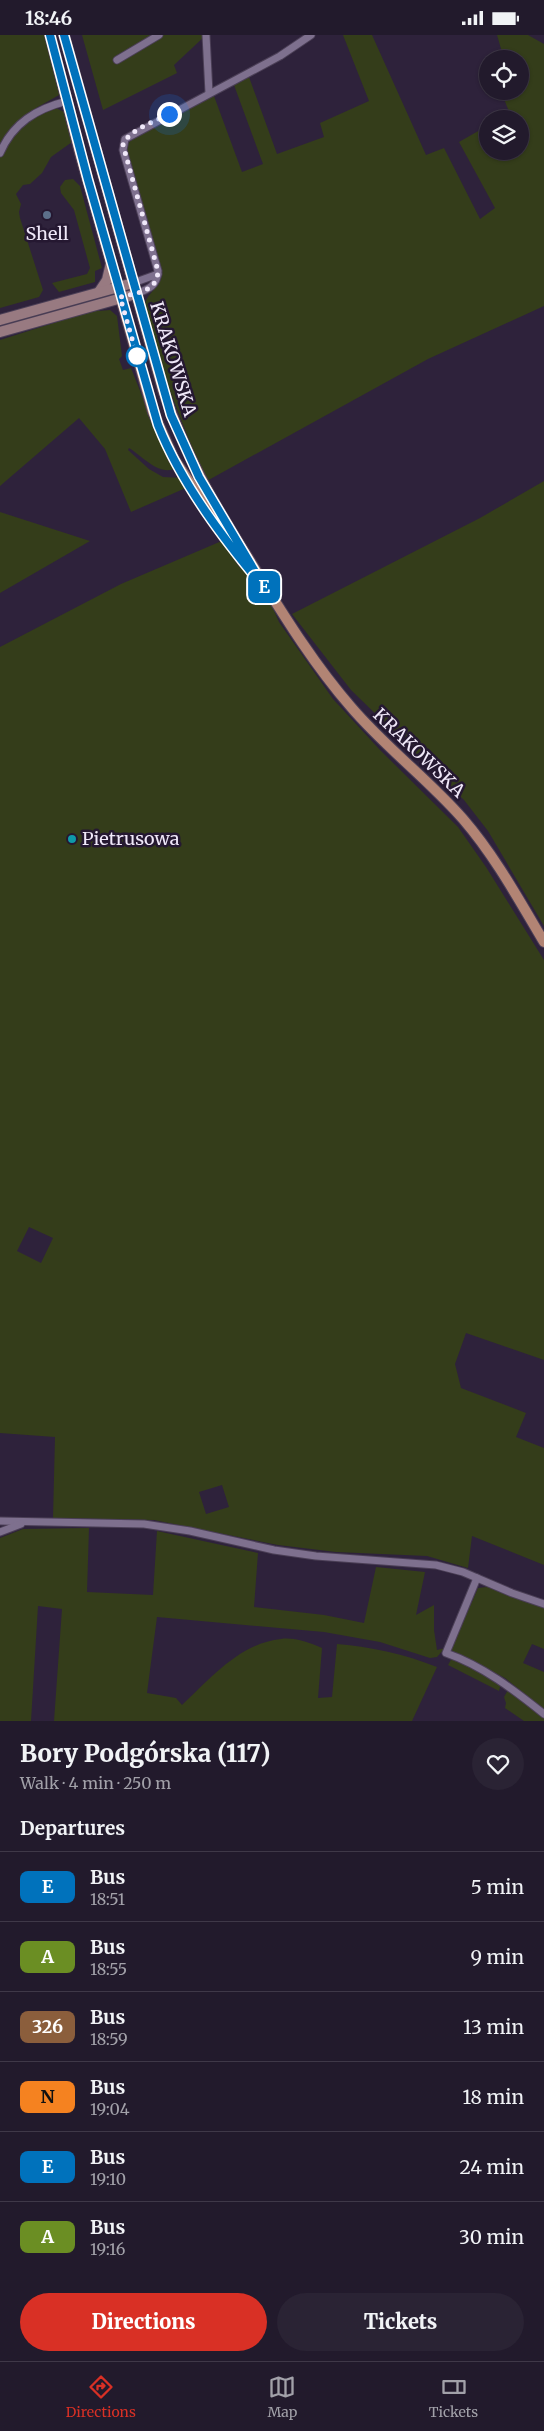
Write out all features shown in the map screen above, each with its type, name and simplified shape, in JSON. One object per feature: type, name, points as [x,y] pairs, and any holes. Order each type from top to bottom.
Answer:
[{"type":"main road","name":"KRAKOWSKA","points":[[50,35],[110,263],[150,403],[170,452],[232,547],[266,590],[322,671],[352,708],[451,806],[478,837],[544,942]]},
{"type":"main road","name":"KRAKOWSKA","points":[[64,35],[163,390],[179,436],[203,485],[266,590]]},
{"type":"main road","points":[[99,292],[107,280],[110,263]]},
{"type":"main road","points":[[0,331],[119,292],[133,283]]},
{"type":"main road","points":[[0,320],[99,292],[136,293]]},
{"type":"street","points":[[117,60],[159,35]]},
{"type":"street","points":[[206,35],[209,93]]},
{"type":"street","points":[[136,293],[153,286],[158,275],[155,258],[123,145],[125,139],[280,55],[312,35]]},
{"type":"street","points":[[0,153],[10,135],[23,120],[38,110],[67,101]]},
{"type":"street","points":[[133,283],[158,275]]},
{"type":"street","points":[[0,1521],[144,1524],[190,1531],[274,1550],[316,1556],[436,1565],[477,1578],[544,1604]]},
{"type":"street","points":[[0,1532],[27,1523]]},
{"type":"street","points":[[477,1578],[446,1653],[483,1670],[506,1684],[544,1713]]},
{"type":"green space","points":[[0,35],[45,35],[61,94],[36,108],[38,113],[56,108],[64,112],[72,142],[51,157],[42,173],[30,184],[23,185],[16,194],[21,204],[20,218],[43,290],[39,297],[0,308]]},
{"type":"green space","points":[[82,35],[206,35],[174,65],[177,73],[103,110]]},
{"type":"green space","points":[[343,35],[372,35],[426,155],[444,148],[480,219],[495,208],[459,142],[479,131],[479,160],[529,160],[529,110],[508,110],[504,100],[529,100],[529,50],[501,50],[497,35],[528,35],[544,44],[544,306],[428,359],[205,482],[170,391],[145,304],[149,295],[158,285],[162,271],[126,151],[127,145],[135,136],[214,96],[242,172],[263,164],[234,85],[249,77],[277,154],[324,137],[320,123],[369,101]]},
{"type":"green space","points":[[73,179],[80,186],[102,268],[95,271],[95,282],[59,292],[52,283],[87,274],[90,268],[74,210],[61,193],[60,187],[65,180]]},
{"type":"green space","points":[[98,309],[99,311],[110,310],[117,316],[122,356],[119,359],[123,370],[131,368],[150,416],[176,468],[164,470],[158,468],[129,448],[128,450],[149,469],[163,477],[183,478],[188,487],[131,512],[105,449],[79,418],[0,486],[0,340]]},
{"type":"green space","points":[[544,481],[544,926],[488,831],[464,800],[351,690],[292,614],[480,518]]},
{"type":"green space","points":[[0,512],[90,541],[0,593]]},
{"type":"green space","points":[[224,540],[272,606],[279,622],[333,699],[380,750],[458,827],[486,867],[544,960],[544,1360],[466,1333],[455,1364],[461,1388],[526,1413],[516,1437],[544,1448],[544,1565],[472,1536],[468,1568],[427,1556],[336,1552],[278,1545],[154,1520],[53,1518],[55,1437],[0,1433],[0,647],[121,584]],"holes":[[[29,1227],[53,1238],[41,1263],[17,1251]],[[222,1485],[229,1507],[206,1514],[199,1492]]]},
{"type":"green space","points":[[89,1528],[87,1592],[153,1595],[157,1531],[258,1553],[254,1607],[324,1615],[364,1623],[376,1567],[425,1572],[416,1615],[434,1605],[434,1630],[437,1650],[445,1648],[437,1657],[430,1658],[380,1642],[324,1632],[157,1617],[147,1693],[176,1698],[182,1705],[227,1664],[252,1647],[266,1642],[291,1639],[307,1642],[322,1648],[318,1698],[332,1697],[337,1644],[388,1652],[437,1667],[412,1721],[54,1721],[62,1609],[38,1606],[31,1721],[0,1721],[0,1538],[23,1529]]},
{"type":"green space","points":[[487,1587],[544,1607],[544,1649],[532,1644],[523,1663],[544,1672],[544,1709],[505,1678],[451,1650],[478,1588]]},
{"type":"green space","points":[[452,1658],[501,1683],[499,1691],[448,1665]]},
{"type":"green space","points":[[508,1690],[544,1717],[544,1721],[524,1721],[505,1708],[504,1697]]},
{"type":"bus line","name":"E","points":[[50,35],[88,180],[158,425],[170,452],[213,520],[266,590],[199,477],[171,415],[64,35]]},
{"type":"place","name":"Shell","points":[[47,215]]},
{"type":"place","name":"Pietrusowa","points":[[72,839]]},
{"type":"route","points":[[137,356],[120,297],[149,289],[157,280],[158,271],[123,145],[125,139],[169,114]]}]
